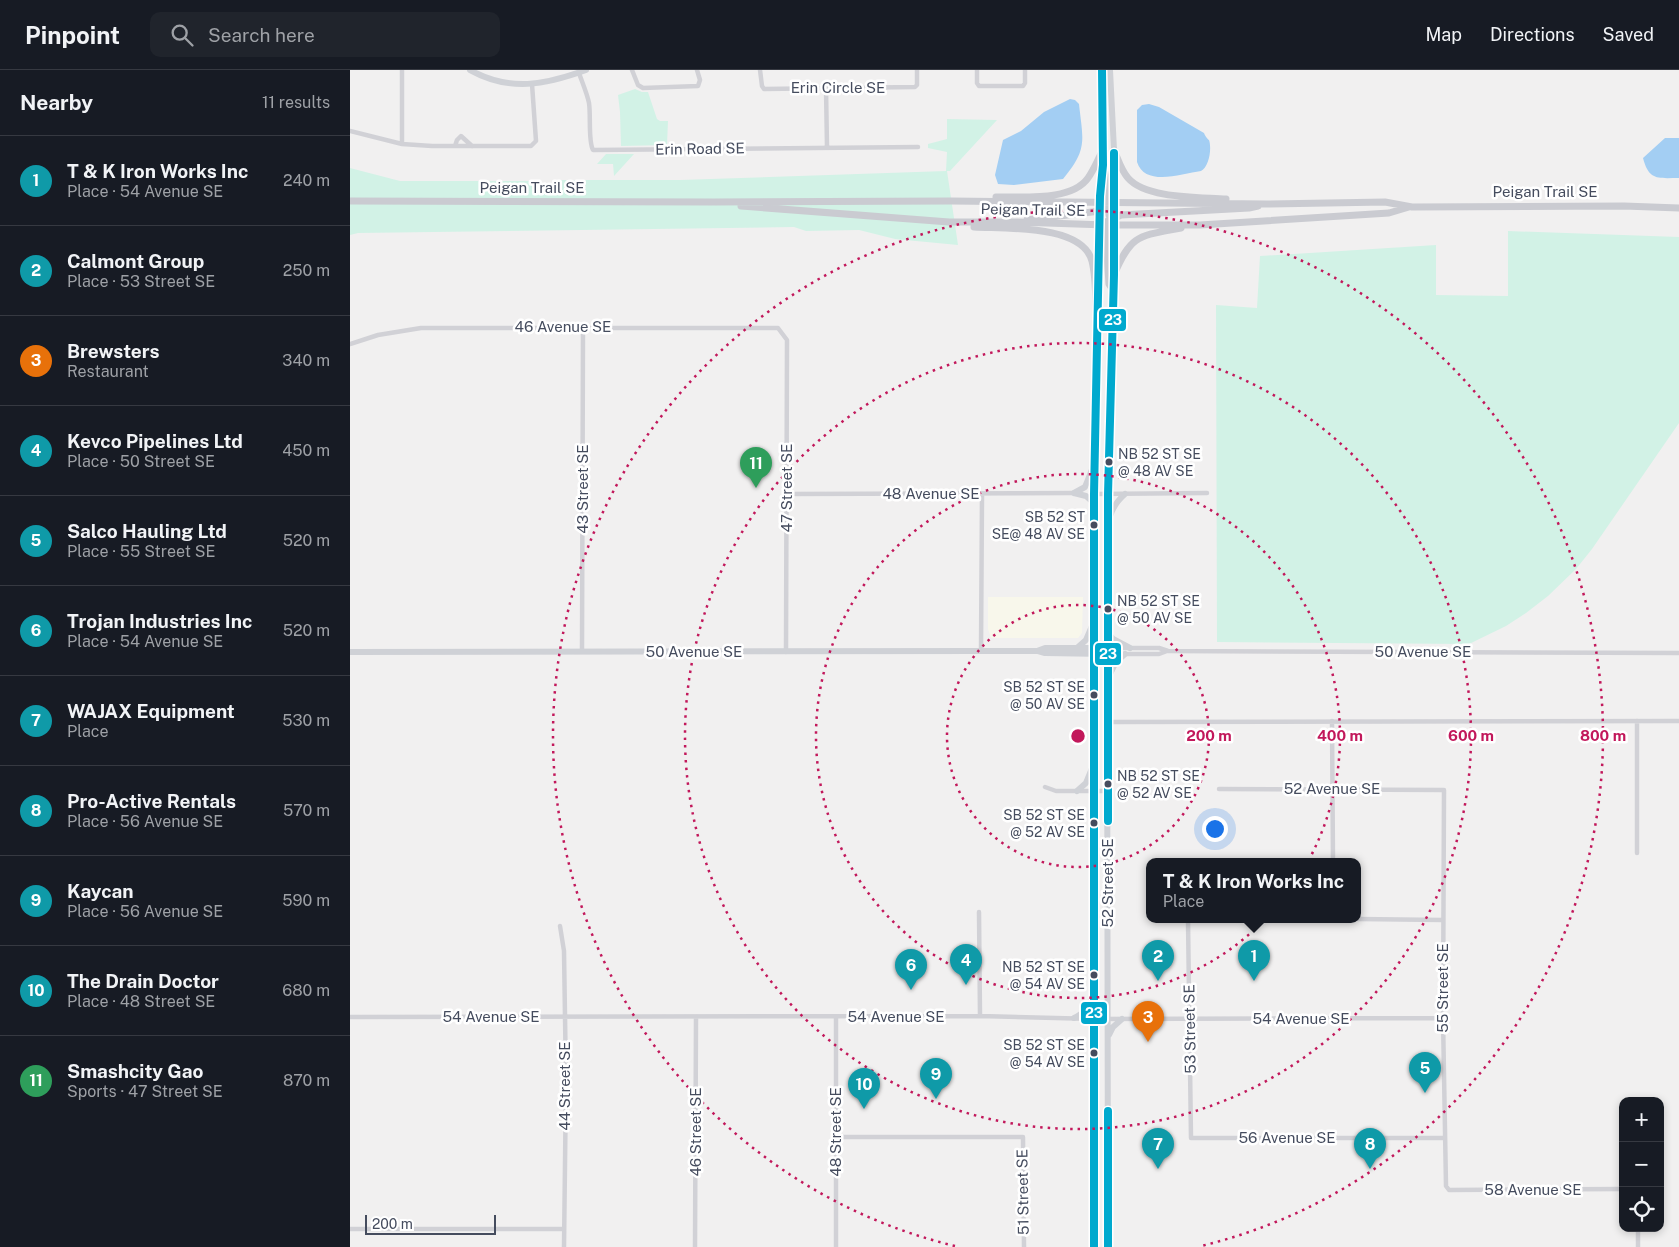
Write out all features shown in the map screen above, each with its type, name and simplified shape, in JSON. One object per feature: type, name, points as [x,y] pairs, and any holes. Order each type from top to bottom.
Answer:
[{"type":"main road","points":[[470,70],[488,79],[506,83],[532,84],[586,70]]},
{"type":"main road","points":[[1102,70],[1102,150],[1106,177],[1109,284],[1113,290]]},
{"type":"main road","name":"52 Street SE","points":[[1108,1247],[1107,632],[1108,494],[1114,276],[1106,206],[1114,150],[1110,70]]},
{"type":"main road","points":[[951,201],[966,198],[1063,194],[1075,189],[1086,180],[1102,150]]},
{"type":"main road","points":[[1114,150],[1128,178],[1137,186],[1150,192],[1232,199],[1246,203]]},
{"type":"main road","name":"Peigan Trail SE","points":[[350,201],[951,201],[1106,206],[1385,202],[1412,207],[1624,206],[1679,208]]},
{"type":"main road","name":"Peigan Trail SE","points":[[714,202],[733,206],[949,222],[1108,222],[1200,225],[1389,214],[1412,207]]},
{"type":"main road","points":[[1108,222],[1121,215],[1249,208],[1266,204]]},
{"type":"main road","points":[[1018,222],[1106,206]]},
{"type":"main road","points":[[949,222],[966,226],[1049,232],[1076,240],[1085,248],[1092,261],[1098,337]]},
{"type":"main road","name":"52 Street SE","points":[[1094,1247],[1094,494],[1098,337],[1108,222]]},
{"type":"main road","points":[[1114,276],[1126,248],[1136,240],[1149,234],[1200,225]]},
{"type":"main road","points":[[1074,493],[1085,487],[1095,462]]},
{"type":"main road","points":[[1074,493],[1086,496],[1094,503]]},
{"type":"main road","points":[[1108,524],[1112,509],[1125,494]]},
{"type":"main road","points":[[1078,648],[1086,640],[1094,620]]},
{"type":"main road","points":[[1107,632],[1113,639],[1130,648]]},
{"type":"main road","name":"50 Avenue SE","points":[[1037,651],[1045,648],[1078,648],[1093,651]]},
{"type":"main road","name":"50 Avenue SE","points":[[350,652],[1037,651],[1045,653],[1107,651]]},
{"type":"main road","points":[[1107,680],[1116,662],[1125,654]]},
{"type":"main road","points":[[1078,791],[1086,783],[1094,762]]},
{"type":"main road","points":[[1074,1018],[1087,1009],[1095,992]]},
{"type":"main road","points":[[1108,1038],[1113,1027],[1122,1019]]},
{"type":"street","points":[[402,70],[402,144]]},
{"type":"street","points":[[632,70],[638,85],[643,88],[698,86],[700,80],[697,70]]},
{"type":"street","name":"Erin Circle SE","points":[[760,70],[764,89],[914,87],[917,85],[917,70]]},
{"type":"street","points":[[977,70],[977,83],[979,86],[1023,86],[1025,83],[1025,70]]},
{"type":"street","name":"Erin Road SE","points":[[579,73],[589,102],[590,145],[593,150],[827,148]]},
{"type":"street","points":[[350,131],[402,144],[531,146],[536,141],[532,84]]},
{"type":"street","points":[[826,88],[827,148],[918,146]]},
{"type":"street","points":[[455,146],[461,136],[472,146]]},
{"type":"street","name":"43 Street SE","points":[[582,652],[584,327]]},
{"type":"street","name":"46 Avenue SE","points":[[350,344],[378,335],[421,328],[778,328]]},
{"type":"street","name":"47 Street SE","points":[[778,328],[787,340],[786,652]]},
{"type":"street","name":"48 Avenue SE","points":[[788,494],[982,495],[1074,493]]},
{"type":"street","points":[[1094,494],[1207,493]]},
{"type":"street","points":[[981,652],[982,495]]},
{"type":"street","name":"50 Avenue SE","points":[[1107,651],[1130,648],[1159,648],[1168,651]]},
{"type":"street","name":"50 Avenue SE","points":[[1107,651],[1125,654],[1158,654],[1168,651],[1679,653]]},
{"type":"street","points":[[1332,721],[1333,858]]},
{"type":"street","points":[[1637,721],[1637,854]]},
{"type":"street","points":[[1108,722],[1679,721]]},
{"type":"street","points":[[1045,787],[1056,791],[1108,791]]},
{"type":"street","name":"52 Avenue SE","points":[[1219,789],[1444,790]]},
{"type":"street","name":"55 Street SE","points":[[1444,790],[1443,1018],[1446,1186]]},
{"type":"street","points":[[979,912],[980,1016]]},
{"type":"street","points":[[1361,919],[1443,920]]},
{"type":"street","name":"53 Street SE","points":[[1188,923],[1191,1138]]},
{"type":"street","name":"44 Street SE","points":[[560,926],[564,951],[565,1018],[564,1247]]},
{"type":"street","name":"54 Avenue SE","points":[[350,1017],[980,1016],[1095,1019],[1443,1018]]},
{"type":"street","name":"46 Street SE","points":[[696,1017],[696,1247]]},
{"type":"street","name":"48 Street SE","points":[[836,1017],[836,1247]]},
{"type":"street","name":"51 Street SE","points":[[836,1137],[1023,1136],[1024,1247]]},
{"type":"street","name":"56 Avenue SE","points":[[1191,1138],[1444,1138]]},
{"type":"street","name":"58 Avenue SE","points":[[1446,1186],[1449,1190],[1619,1189]]},
{"type":"street","points":[[350,1229],[564,1229]]},
{"type":"street","points":[[1638,1232],[1638,1247]]},
{"type":"shaded area","points":[[988,597],[1083,597],[1082,633],[1078,638],[991,638],[988,629]]},
{"type":"green space","points":[[635,89],[648,92],[657,119],[668,121],[667,145],[621,146],[618,95]]},
{"type":"green space","points":[[947,119],[997,120],[950,171],[947,171],[958,245],[895,239],[859,230],[806,231],[794,227],[358,233],[350,235],[350,168],[400,181],[536,181],[547,186],[561,186],[557,180],[680,180],[946,171],[947,152],[928,148],[928,144],[947,139]]},
{"type":"green space","points":[[606,154],[634,154],[614,176],[613,164],[597,164]]},
{"type":"green space","points":[[1508,231],[1679,237],[1679,423],[1592,549],[1576,569],[1548,596],[1526,613],[1506,626],[1469,644],[1217,642],[1216,305],[1257,308],[1260,256],[1436,245],[1436,295],[1508,296]]},
{"type":"water","points":[[1070,99],[1075,100],[1079,104],[1082,144],[1077,160],[1063,179],[1014,185],[998,184],[995,175],[1003,140],[1021,131],[1044,112]]},
{"type":"water","points":[[1149,104],[1159,107],[1204,133],[1209,140],[1210,148],[1208,162],[1204,169],[1164,177],[1155,177],[1141,170],[1137,162],[1137,110],[1142,105]]},
{"type":"water","points":[[1665,138],[1679,138],[1679,178],[1655,177],[1648,171],[1645,165],[1643,158]]},
{"type":"transit line","name":"23","points":[[1094,1247],[1094,494],[1100,196],[1103,165],[1102,70]]},
{"type":"transit line","name":"23","points":[[1108,821],[1108,494],[1114,275],[1114,153]]},
{"type":"transit line","name":"23","points":[[1108,1111],[1108,1247]]},
{"type":"place","name":"NB 52 ST SE @ 48 AV SE","points":[[1109,462]]},
{"type":"place","name":"Smashcity Gao","points":[[756,488]]},
{"type":"place","name":"SB 52 ST SE@ 48 AV SE","points":[[1094,525]]},
{"type":"place","name":"NB 52 ST SE @ 50 AV SE","points":[[1108,609]]},
{"type":"place","name":"SB 52 ST SE @ 50 AV SE","points":[[1094,695]]},
{"type":"place","name":"NB 52 ST SE @ 52 AV SE","points":[[1108,784]]},
{"type":"place","name":"SB 52 ST SE @ 52 AV SE","points":[[1094,823]]},
{"type":"place","name":"NB 52 ST SE @ 54 AV SE","points":[[1094,975]]},
{"type":"place","name":"Calmont Group","points":[[1158,981]]},
{"type":"place","name":"T & K Iron Works Inc","points":[[1254,981]]},
{"type":"place","name":"Kevco Pipelines Ltd","points":[[966,985]]},
{"type":"place","name":"Trojan Industries Inc","points":[[911,990]]},
{"type":"place","name":"Brewsters","points":[[1148,1042]]},
{"type":"place","name":"SB 52 ST SE @ 54 AV SE","points":[[1094,1053]]},
{"type":"place","name":"Salco Hauling Ltd","points":[[1425,1093]]},
{"type":"place","name":"Kaycan","points":[[936,1099]]},
{"type":"place","name":"The Drain Doctor","points":[[864,1109]]},
{"type":"place","name":"WAJAX Equipment","points":[[1158,1169]]},
{"type":"place","name":"Pro-Active Rentals","points":[[1370,1169]]}]
